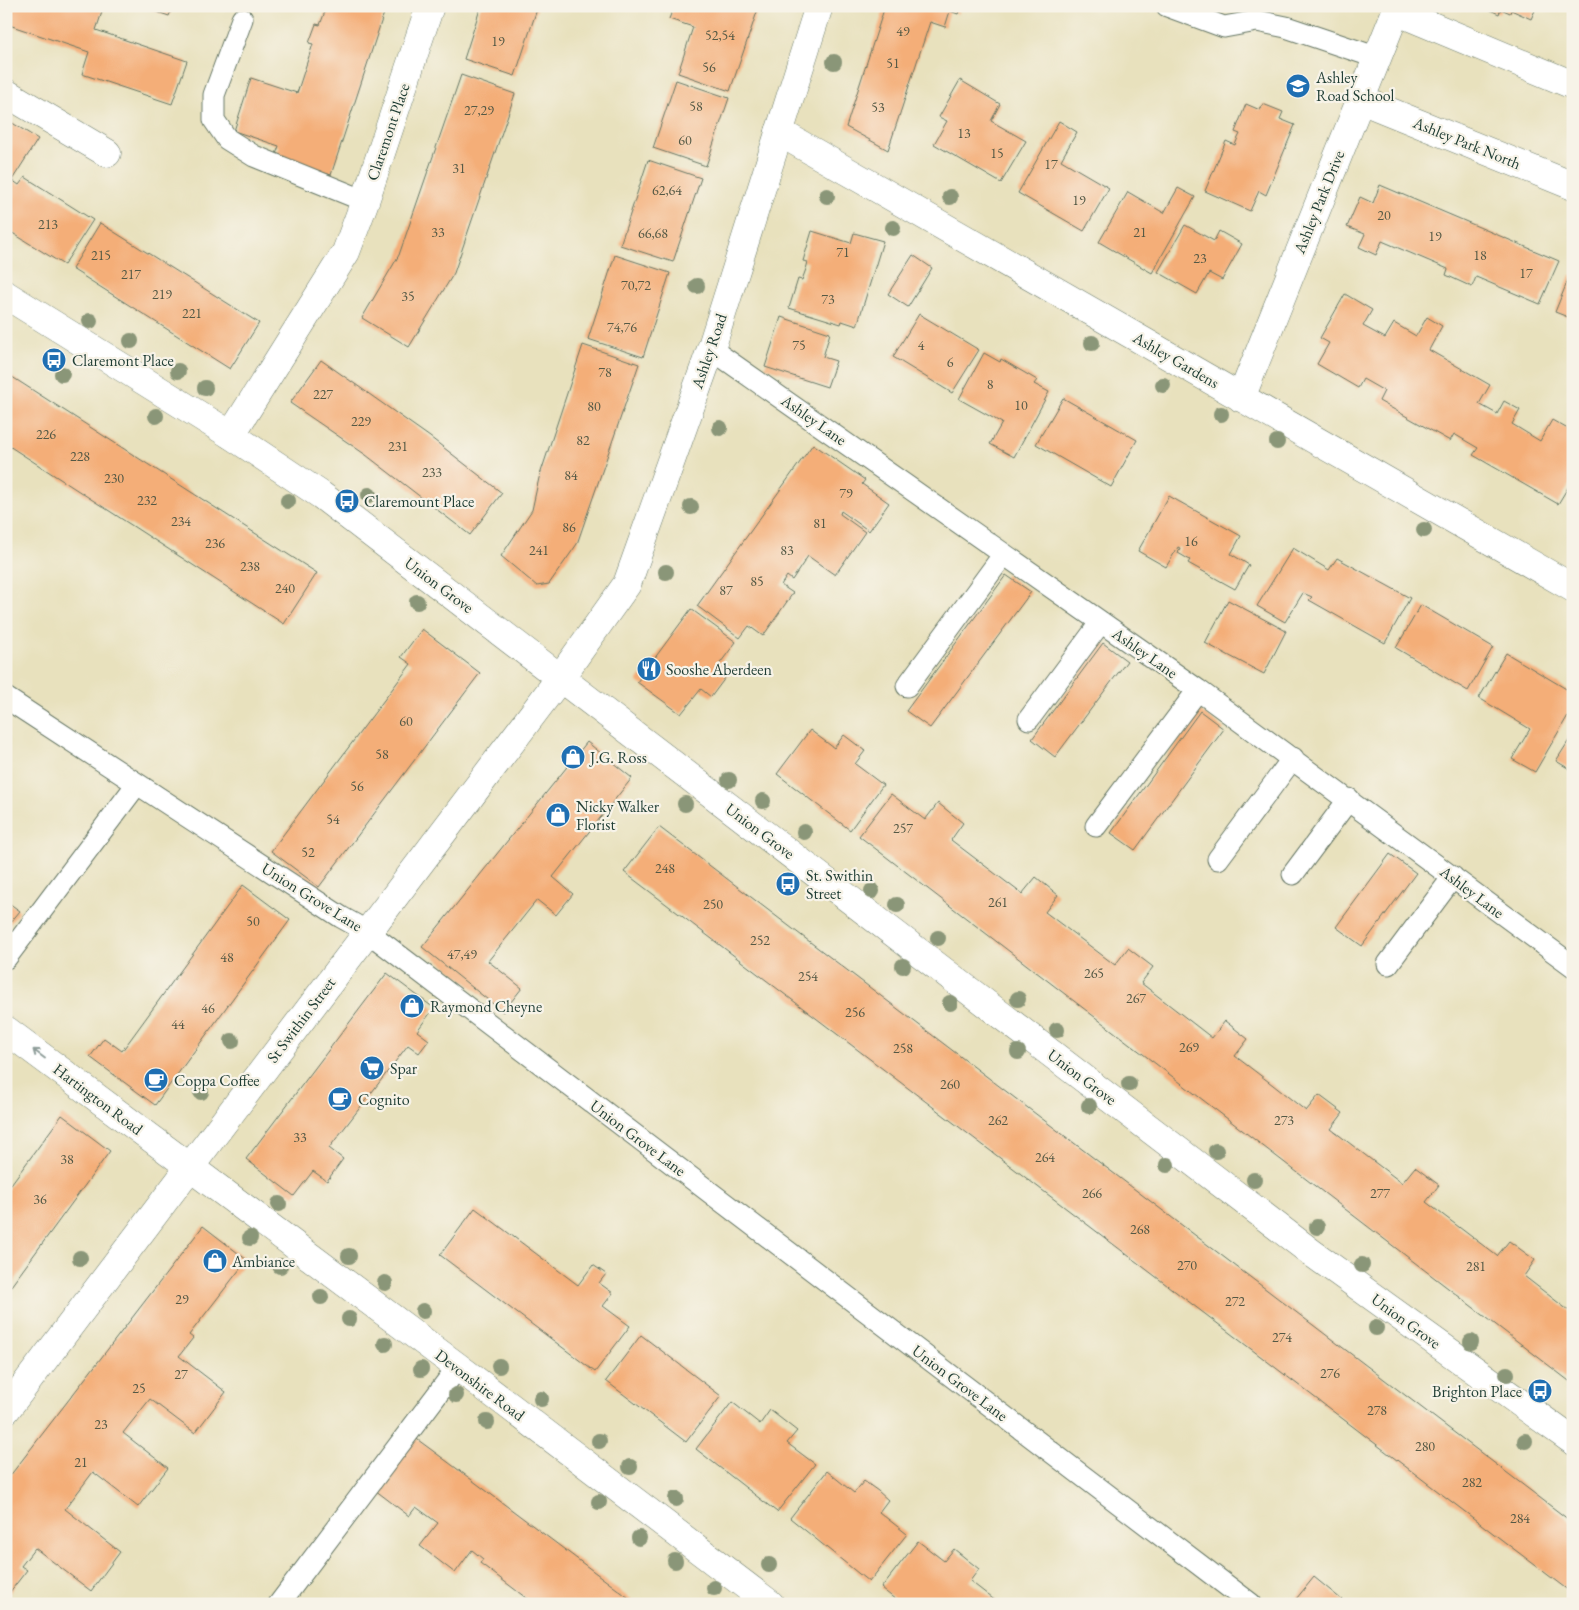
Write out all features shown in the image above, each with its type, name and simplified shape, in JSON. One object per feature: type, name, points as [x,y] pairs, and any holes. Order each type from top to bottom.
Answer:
[{"type":"street","name":"Claremont Place","points":[[231,435],[346,252],[430,6]]},
{"type":"street","name":"Ashley Road","points":[[560,678],[627,584],[711,349],[819,6]]},
{"type":"street","name":"Ashley Park Drive","points":[[1240,398],[1397,9]]},
{"type":"street","points":[[1397,9],[1573,85]]},
{"type":"street","points":[[6,92],[107,153]]},
{"type":"street","name":"Ashley Park North","points":[[1360,100],[1573,186]]},
{"type":"street","name":"Ashley Gardens","points":[[779,132],[1573,588]]},
{"type":"street","name":"Union Grove","points":[[6,295],[231,435],[321,496],[1312,1253],[1573,1441]]},
{"type":"street","name":"St Swithin Street","points":[[6,1410],[560,678]]},
{"type":"street","name":"Hartington Road","points":[[6,1030],[190,1167]]},
{"type":"street","name":"Devonshire Road","points":[[190,1167],[458,1367],[770,1604]]},
{"type":"lane","points":[[1168,6],[1224,27],[1256,21],[1286,27],[1378,58]]},
{"type":"lane","points":[[242,19],[214,95],[214,120],[227,139],[254,156],[365,200]]},
{"type":"lane","name":"Ashley Lane","points":[[711,349],[1198,690],[1349,799],[1573,966]]},
{"type":"lane","points":[[907,686],[1004,554]]},
{"type":"lane","points":[[1029,719],[1101,622]]},
{"type":"lane","points":[[1096,826],[1198,690]]},
{"type":"lane","name":"Union Grove Lane","points":[[6,698],[341,917],[368,932],[1251,1604]]},
{"type":"lane","points":[[1218,859],[1293,758]]},
{"type":"lane","points":[[6,958],[137,784]]},
{"type":"lane","points":[[1292,874],[1349,799]]},
{"type":"lane","points":[[1388,964],[1453,877]]},
{"type":"lane","points":[[279,1604],[458,1367]]},
{"type":"building","points":[[6,6],[96,6],[103,9],[96,30],[187,61],[172,104],[82,74],[89,52],[6,24]]},
{"type":"building","points":[[140,6],[173,6],[169,16]]},
{"type":"building","points":[[327,6],[373,6],[385,10],[331,175],[275,157],[279,146],[234,131],[251,78],[297,93],[313,44],[309,43],[316,24],[320,25]]},
{"type":"building","points":[[481,6],[538,6],[515,76],[464,59]]},
{"type":"building","points":[[674,6],[759,6],[730,91],[678,73],[693,27],[669,19]]},
{"type":"building","points":[[885,6],[961,6],[958,14],[950,11],[945,27],[930,22],[888,150],[846,127]]},
{"type":"building","points":[[1481,6],[1537,6],[1531,19],[1511,10],[1510,13],[1501,9],[1499,14]]},
{"type":"building","points":[[461,75],[515,94],[454,273],[409,347],[362,318],[399,255]]},
{"type":"building","points":[[676,80],[729,98],[706,166],[653,148]]},
{"type":"building","points":[[960,80],[1000,104],[991,121],[1026,141],[1001,183],[934,144],[947,121],[939,117]]},
{"type":"building","points":[[1246,104],[1260,110],[1263,104],[1283,112],[1280,119],[1295,125],[1266,195],[1259,191],[1250,211],[1205,191],[1226,141],[1235,145],[1240,134],[1235,132]]},
{"type":"building","points":[[6,119],[38,139],[12,180],[19,185],[25,177],[93,220],[64,265],[6,229]]},
{"type":"building","points":[[1059,121],[1077,132],[1061,160],[1109,188],[1084,231],[1018,193]]},
{"type":"building","points":[[648,160],[701,178],[673,262],[620,245]]},
{"type":"building","points":[[1380,185],[1559,261],[1540,304],[1476,277],[1472,287],[1446,275],[1448,269],[1382,241],[1376,255],[1359,247],[1365,234],[1347,227],[1360,197],[1373,203]]},
{"type":"building","points":[[1178,188],[1195,197],[1152,273],[1099,242],[1128,192],[1164,213]]},
{"type":"building","points":[[100,223],[259,323],[230,369],[72,269]]},
{"type":"building","points":[[1185,225],[1214,241],[1219,231],[1242,244],[1222,280],[1209,273],[1197,294],[1158,272]]},
{"type":"building","points":[[812,231],[851,243],[854,233],[883,241],[857,326],[842,321],[841,324],[789,308],[798,279],[802,280],[806,269],[808,262],[803,261]]},
{"type":"building","points":[[615,255],[670,273],[643,357],[588,339]]},
{"type":"building","points":[[913,255],[932,268],[908,307],[888,294]]},
{"type":"building","points":[[1570,275],[1573,276],[1573,319],[1555,312]]},
{"type":"building","points":[[1345,294],[1372,310],[1363,326],[1385,338],[1394,323],[1416,336],[1427,317],[1442,326],[1429,350],[1490,385],[1479,404],[1497,414],[1504,401],[1520,410],[1512,424],[1540,441],[1552,420],[1573,432],[1573,479],[1558,504],[1473,455],[1478,448],[1454,434],[1450,441],[1379,401],[1384,391],[1363,379],[1358,388],[1317,364],[1329,343],[1320,338]]},
{"type":"building","points":[[919,314],[979,350],[952,393],[893,357]]},
{"type":"building","points":[[781,317],[830,333],[823,357],[836,361],[827,387],[765,367]]},
{"type":"building","points":[[583,345],[639,364],[577,544],[549,584],[537,586],[501,556],[532,510],[539,478]]},
{"type":"building","points":[[984,353],[1000,362],[1001,359],[1037,380],[1034,384],[1049,392],[1014,457],[990,444],[1002,423],[959,399]]},
{"type":"building","points":[[321,360],[430,437],[502,493],[470,535],[366,455],[290,403]]},
{"type":"building","points":[[6,373],[317,573],[284,624],[6,444]]},
{"type":"building","points":[[1063,398],[1137,440],[1111,487],[1036,444]]},
{"type":"building","points":[[813,444],[865,480],[862,484],[889,503],[869,531],[841,511],[840,514],[865,532],[835,575],[808,556],[792,580],[787,576],[781,585],[793,593],[763,636],[749,626],[740,638],[697,606]]},
{"type":"building","points":[[1169,496],[1241,536],[1231,554],[1249,565],[1235,589],[1188,563],[1190,560],[1178,553],[1180,548],[1178,547],[1166,567],[1138,551]]},
{"type":"building","points":[[1293,548],[1329,570],[1337,558],[1410,598],[1385,643],[1309,600],[1312,597],[1303,593],[1285,622],[1257,606]]},
{"type":"building","points":[[1006,575],[1031,592],[930,728],[906,711]]},
{"type":"building","points":[[1228,600],[1286,631],[1264,674],[1205,643]]},
{"type":"building","points":[[1421,605],[1493,647],[1468,691],[1396,648]]},
{"type":"building","points":[[691,609],[736,642],[718,666],[728,674],[711,697],[701,689],[681,714],[637,682]]},
{"type":"building","points":[[422,629],[480,673],[319,887],[271,851],[411,664],[401,657]]},
{"type":"building","points":[[1103,643],[1127,661],[1055,757],[1032,739]]},
{"type":"building","points":[[1506,653],[1573,693],[1573,707],[1535,772],[1512,759],[1530,729],[1479,698]]},
{"type":"building","points":[[1200,711],[1224,729],[1135,850],[1111,833]]},
{"type":"building","points":[[810,730],[834,748],[844,735],[865,751],[855,764],[883,785],[850,830],[777,774]]},
{"type":"building","points":[[1573,734],[1573,771],[1556,761]]},
{"type":"building","points":[[587,742],[632,778],[553,877],[573,894],[556,915],[537,900],[488,961],[522,988],[503,1012],[422,947]]},
{"type":"building","points":[[891,794],[925,820],[938,803],[963,823],[951,840],[1022,894],[1036,877],[1058,895],[1045,912],[1115,965],[1128,948],[1153,967],[1141,983],[1212,1038],[1225,1021],[1248,1039],[1235,1056],[1306,1111],[1319,1095],[1343,1113],[1331,1129],[1402,1183],[1415,1167],[1439,1185],[1426,1202],[1497,1256],[1509,1241],[1535,1260],[1524,1276],[1573,1314],[1573,1384],[859,836]]},
{"type":"building","points":[[659,827],[1573,1523],[1573,1594],[624,872]]},
{"type":"building","points":[[1390,854],[1416,873],[1362,946],[1336,927]]},
{"type":"building","points":[[243,885],[290,920],[155,1105],[90,1057],[104,1038],[122,1051]]},
{"type":"building","points":[[6,901],[20,911],[6,928]]},
{"type":"building","points":[[387,973],[434,1008],[417,1031],[429,1040],[419,1053],[408,1045],[329,1148],[343,1159],[327,1181],[313,1171],[294,1196],[246,1159]]},
{"type":"building","points":[[62,1115],[110,1151],[6,1293],[6,1191]]},
{"type":"building","points":[[475,1208],[578,1285],[593,1265],[606,1274],[599,1283],[613,1293],[603,1306],[630,1326],[595,1372],[440,1255]]},
{"type":"building","points":[[203,1226],[247,1260],[189,1335],[193,1338],[179,1356],[226,1392],[195,1433],[150,1399],[123,1433],[168,1468],[138,1507],[93,1472],[65,1509],[120,1552],[91,1591],[35,1548],[21,1566],[27,1570],[6,1597],[6,1481]]},
{"type":"building","points":[[641,1335],[721,1396],[686,1442],[606,1381]]},
{"type":"building","points":[[732,1402],[760,1424],[770,1410],[797,1431],[787,1443],[815,1464],[777,1512],[696,1449]]},
{"type":"building","points":[[414,1437],[637,1604],[534,1604],[480,1563],[483,1559],[472,1550],[455,1573],[420,1546],[438,1523],[416,1507],[409,1516],[375,1490]]},
{"type":"building","points":[[827,1471],[854,1493],[864,1481],[878,1491],[888,1500],[879,1512],[907,1534],[869,1582],[790,1518]]},
{"type":"building","points":[[918,1541],[944,1561],[954,1549],[979,1569],[970,1581],[997,1602],[996,1604],[901,1604],[881,1588]]},
{"type":"building","points":[[1314,1577],[1347,1604],[1292,1604]]},
{"type":"place","name":"Ashley Road School","points":[[1298,86]]},
{"type":"place","name":"Claremont Place","points":[[54,360]]},
{"type":"place","name":"Claremount Place","points":[[347,501]]},
{"type":"place","name":"Sooshe Aberdeen","points":[[649,669]]},
{"type":"place","name":"J.G. Ross","points":[[573,757]]},
{"type":"place","name":"Nicky Walker Florist","points":[[558,815]]},
{"type":"place","name":"St. Swithin Street","points":[[788,884]]},
{"type":"place","name":"Raymond Cheyne","points":[[412,1006]]},
{"type":"place","name":"Spar","points":[[372,1068]]},
{"type":"place","name":"Coppa Coffee","points":[[156,1080]]},
{"type":"place","name":"Cognito","points":[[340,1099]]},
{"type":"place","name":"Ambiance","points":[[215,1261]]},
{"type":"place","name":"Brighton Place","points":[[1540,1391]]}]
